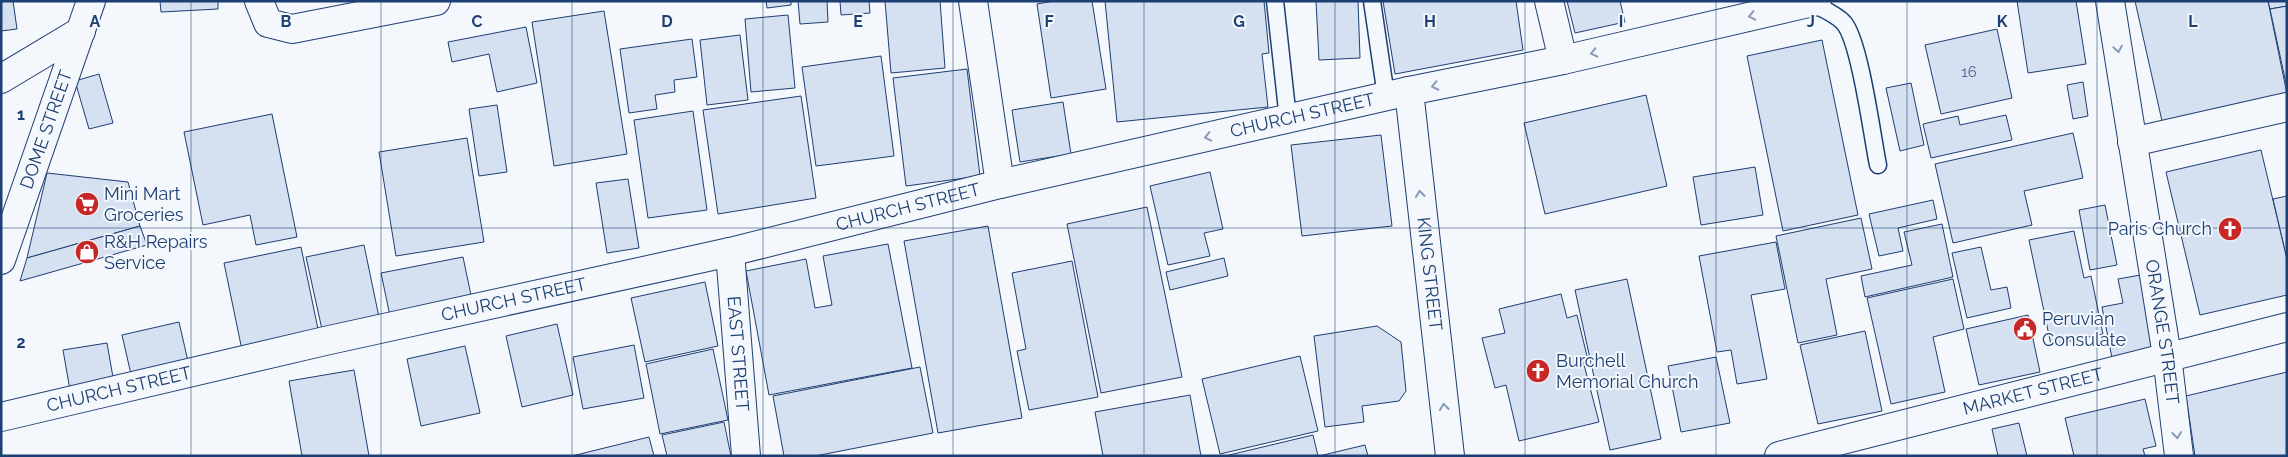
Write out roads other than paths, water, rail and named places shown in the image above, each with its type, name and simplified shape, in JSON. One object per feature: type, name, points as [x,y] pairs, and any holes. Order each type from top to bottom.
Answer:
[{"type":"street","name":"DOME STREET","points":[[1,260],[91,1]]},
{"type":"street","points":[[259,1],[268,23],[292,29],[436,1]]},
{"type":"street","points":[[973,1],[1000,184]]},
{"type":"street","points":[[1549,1],[1562,60]]},
{"type":"street","name":"ORANGE STREET","points":[[2110,1],[2168,356],[2179,456]]},
{"type":"street","name":"CHURCH STREET","points":[[1,417],[325,341],[730,252],[1000,184],[1398,94],[1562,60],[1784,5],[1814,2]]},
{"type":"street","points":[[1,79],[81,31]]},
{"type":"street","name":"KING STREET","points":[[1398,94],[1450,456]]},
{"type":"street","points":[[2132,142],[2287,107]]},
{"type":"street","name":"EAST STREET","points":[[730,252],[746,456]]},
{"type":"street","name":"MARKET STREET","points":[[1779,456],[1810,452],[2168,356],[2287,327]]},
{"type":"lane","points":[[1275,1],[1288,119]]},
{"type":"lane","points":[[1372,1],[1398,94]]},
{"type":"lane","points":[[1814,2],[1843,22],[1851,34],[1878,165]]},
{"type":"place","name":"Mini Mart Groceries","points":[[87,204]]},
{"type":"place","name":"Paris Church","points":[[2230,229]]},
{"type":"place","name":"R&H Repairs Service","points":[[87,252]]},
{"type":"place","name":"Peruvian Consulate","points":[[2025,329]]},
{"type":"place","name":"Burchell Memorial Church","points":[[1538,371]]}]
